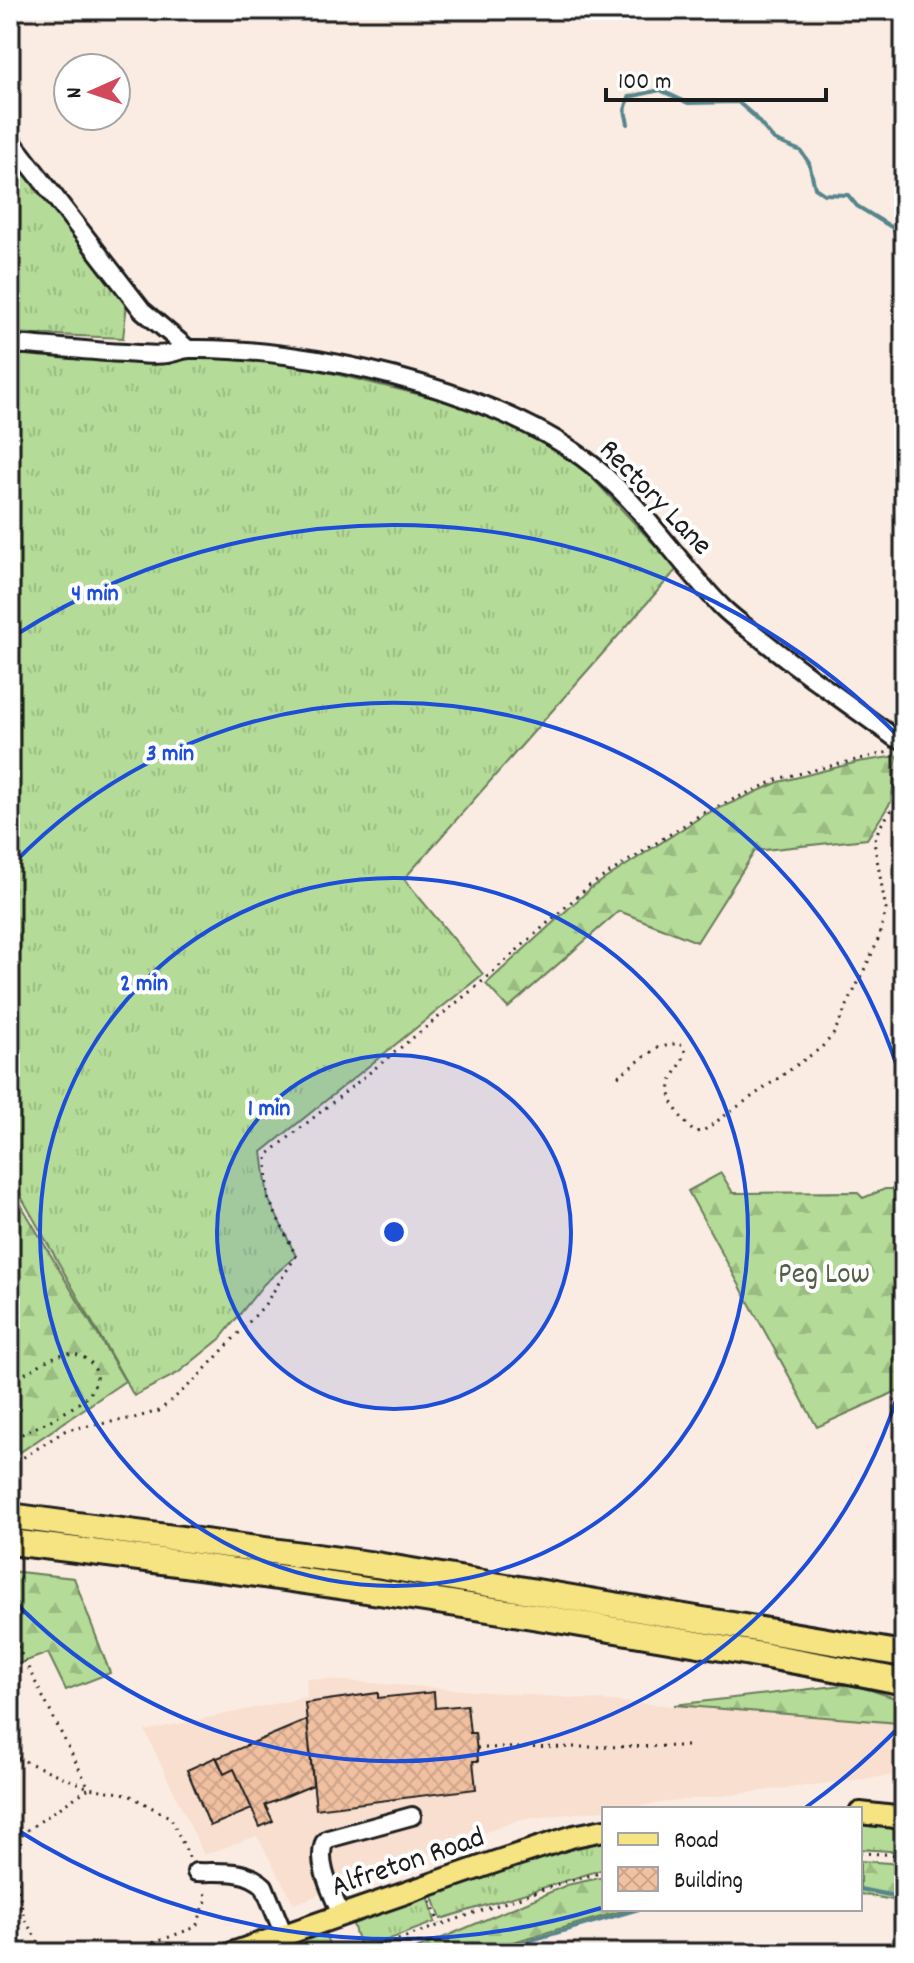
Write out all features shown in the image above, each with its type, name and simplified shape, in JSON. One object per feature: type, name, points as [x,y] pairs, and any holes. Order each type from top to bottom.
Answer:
[{"type":"highway","points":[[10,1516],[404,1569],[904,1654]]},
{"type":"highway","points":[[10,1542],[466,1605],[809,1662],[904,1682]]},
{"type":"main road","points":[[862,1813],[904,1818]]},
{"type":"main road","name":"Alfreton Road","points":[[232,1953],[574,1836],[602,1830]]},
{"type":"street","points":[[10,139],[142,310],[187,348]]},
{"type":"street","name":"Rectory Lane","points":[[10,344],[153,354],[167,354],[187,348],[264,353],[334,363],[423,386],[503,413],[535,428],[585,459],[662,535],[723,608],[802,672],[895,738],[900,746]]},
{"type":"street","points":[[341,1915],[321,1856],[324,1843],[412,1816]]},
{"type":"street","points":[[196,1872],[247,1874],[258,1881],[264,1886],[284,1935]]},
{"type":"path","points":[[10,1466],[66,1430],[159,1411],[195,1380],[264,1306],[296,1256],[268,1198],[267,1155],[476,987],[589,886],[703,813],[781,778],[900,746]]},
{"type":"path","points":[[618,1076],[657,1048],[678,1043],[685,1048],[685,1058],[671,1084],[670,1096],[687,1125],[694,1132],[703,1131],[821,1048],[839,1025],[877,943],[886,910],[874,842],[879,828],[904,792]]},
{"type":"path","points":[[10,1379],[57,1356],[71,1354],[83,1356],[94,1365],[97,1377],[92,1391],[79,1404],[10,1440]]},
{"type":"path","points":[[10,1632],[89,1788]]},
{"type":"path","points":[[477,1748],[690,1746]]},
{"type":"path","points":[[10,1755],[89,1788],[127,1794],[171,1818],[207,1898],[196,1927],[156,1942],[106,1953]]},
{"type":"path","points":[[10,1837],[23,1833],[89,1788]]},
{"type":"path","points":[[23,1833],[15,1866],[24,1919],[46,1953]]},
{"type":"path","points":[[862,1853],[904,1855]]},
{"type":"path","points":[[360,1953],[561,1883],[602,1873]]},
{"type":"path","points":[[425,1886],[440,1924]]},
{"type":"shaded area","points":[[306,1678],[900,1723],[897,1775],[627,1807],[602,1807],[602,1810],[518,1820],[294,1904],[257,1836],[204,1855],[145,1731],[307,1697]]},
{"type":"green space","points":[[10,151],[127,304],[123,338],[10,333]]},
{"type":"green space","points":[[10,353],[166,363],[190,357],[259,361],[310,368],[446,401],[557,440],[677,569],[404,879],[483,974],[262,1152],[268,1198],[296,1256],[264,1284],[220,1339],[178,1373],[134,1396],[10,1177]]},
{"type":"green space","points":[[897,756],[891,802],[867,839],[755,851],[697,942],[619,911],[508,1008],[486,984],[591,888],[704,815],[779,782],[858,762]]},
{"type":"green space","name":"Peg Low","points":[[721,1173],[733,1193],[857,1192],[863,1198],[885,1189],[904,1189],[904,1388],[817,1427],[688,1191]]},
{"type":"green space","points":[[10,1186],[125,1381],[10,1459]]},
{"type":"green space","points":[[10,1571],[74,1578],[110,1673],[66,1690],[48,1653],[10,1667]]},
{"type":"green space","points":[[852,1684],[904,1701],[904,1776],[897,1775],[899,1723],[674,1705]]},
{"type":"green space","points":[[862,1824],[904,1828],[904,1852],[862,1849]]},
{"type":"green space","points":[[602,1842],[602,1870],[441,1919],[432,1894],[436,1890],[513,1865]]},
{"type":"green space","points":[[862,1861],[904,1864],[904,1902],[862,1894]]},
{"type":"green space","points":[[602,1877],[602,1911],[622,1911],[475,1953],[407,1953],[567,1885]]},
{"type":"green space","points":[[421,1896],[422,1899],[429,1898],[435,1922],[361,1950],[352,1921]]},
{"type":"green space","points":[[324,1930],[332,1953],[257,1953]]},
{"type":"building","points":[[434,1692],[435,1708],[467,1705],[470,1733],[475,1733],[478,1761],[473,1761],[476,1789],[316,1809],[305,1703],[378,1693],[378,1698]]},
{"type":"building","points":[[307,1720],[313,1785],[265,1805],[273,1821],[260,1827],[234,1769],[224,1774],[217,1758]]},
{"type":"building","points":[[216,1757],[224,1774],[234,1769],[252,1809],[210,1826],[187,1770]]},
{"type":"waterway","points":[[628,124],[625,110],[629,97],[660,90],[688,103],[738,102],[774,140],[801,151],[809,163],[815,188],[824,194],[848,195],[857,206],[893,228],[904,257]]},
{"type":"waterway","points":[[862,1889],[904,1898]]},
{"type":"waterway","points":[[487,1953],[632,1911]]}]
